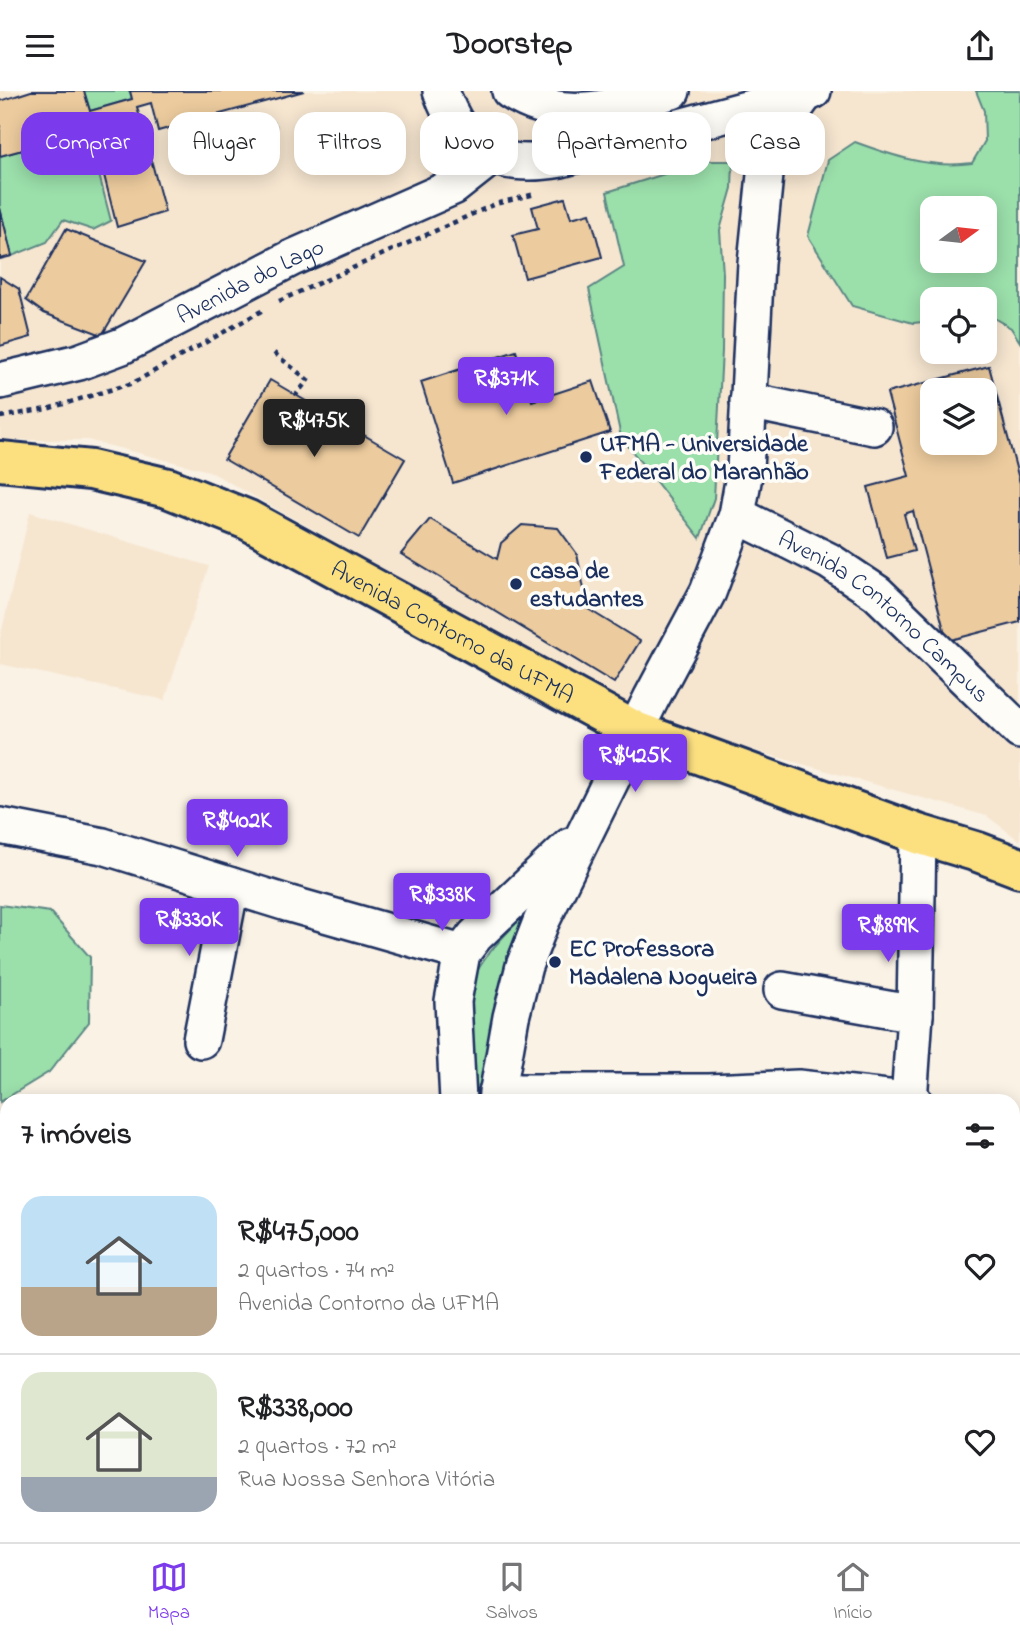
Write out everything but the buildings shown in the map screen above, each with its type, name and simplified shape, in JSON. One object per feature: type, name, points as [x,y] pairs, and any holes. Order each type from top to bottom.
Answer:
[{"type":"main road","name":"Avenida Contorno da UFMA","points":[[0,461],[92,470],[168,488],[247,520],[635,731],[918,834],[1020,868]]},
{"type":"street","points":[[441,91],[449,112]]},
{"type":"street","points":[[510,91],[542,106],[572,112],[601,110],[671,91]]},
{"type":"street","points":[[518,162],[532,164],[561,159],[808,92]]},
{"type":"street","points":[[497,1094],[524,966],[541,922],[635,731],[708,592],[737,515],[745,470],[756,263],[765,176],[770,151],[780,129],[808,92]]},
{"type":"street","name":"Avenida do Lago","points":[[0,381],[79,362],[122,346],[292,258],[453,187],[468,175]]},
{"type":"street","points":[[748,401],[874,426]]},
{"type":"street","name":"Avenida Contorno Campus","points":[[737,515],[829,561],[877,593],[1020,731]]},
{"type":"street","points":[[0,826],[103,846],[463,953]]},
{"type":"street","points":[[458,1094],[453,1001],[463,953],[475,936],[585,831]]},
{"type":"street","points":[[911,1094],[918,834]]},
{"type":"street","points":[[201,1040],[231,886]]},
{"type":"street","points":[[782,990],[915,1014]]},
{"type":"street","points":[[624,1094],[798,1088],[854,1094]]},
{"type":"path","points":[[0,417],[47,409],[133,383],[275,303],[495,204],[547,191]]},
{"type":"path","points":[[274,353],[308,380],[296,395]]},
{"type":"shaded area","name":"UFMA - Universidade Federal do Maranhão","points":[[0,91],[1020,91],[1020,841],[987,816],[656,723],[209,471],[87,440],[0,440]]},
{"type":"shaded area","points":[[30,512],[209,566],[165,700],[0,664],[0,638]]},
{"type":"green space","points":[[84,91],[130,91],[132,99],[90,111]]},
{"type":"green space","points":[[976,91],[1020,91],[1020,342],[1011,328],[997,320],[997,287],[920,287],[920,322],[913,323],[852,306],[808,236],[828,160],[855,142],[927,163],[972,163],[985,141],[984,111]]},
{"type":"green space","points":[[21,150],[21,175],[99,175],[111,221],[93,230],[63,220],[47,242],[12,256],[0,208],[0,156]]},
{"type":"green space","points":[[711,161],[725,161],[725,175],[732,175],[732,188],[720,230],[723,274],[722,351],[714,498],[700,538],[621,437],[589,289],[624,267],[607,192],[661,175],[711,175]]},
{"type":"green space","points":[[0,905],[50,912],[90,957],[89,1022],[49,1072],[13,1094],[0,1094]]},
{"type":"green space","points":[[522,917],[489,1094],[467,1094],[465,1025],[469,995],[476,973],[501,939]]},
{"type":"place","name":"UFMA - Universidade Federal do Maranhão","points":[[586,457]]},
{"type":"place","name":"casa de estudantes","points":[[516,584]]},
{"type":"place","name":"EC Professora Madalena Nogueira","points":[[555,962]]}]
